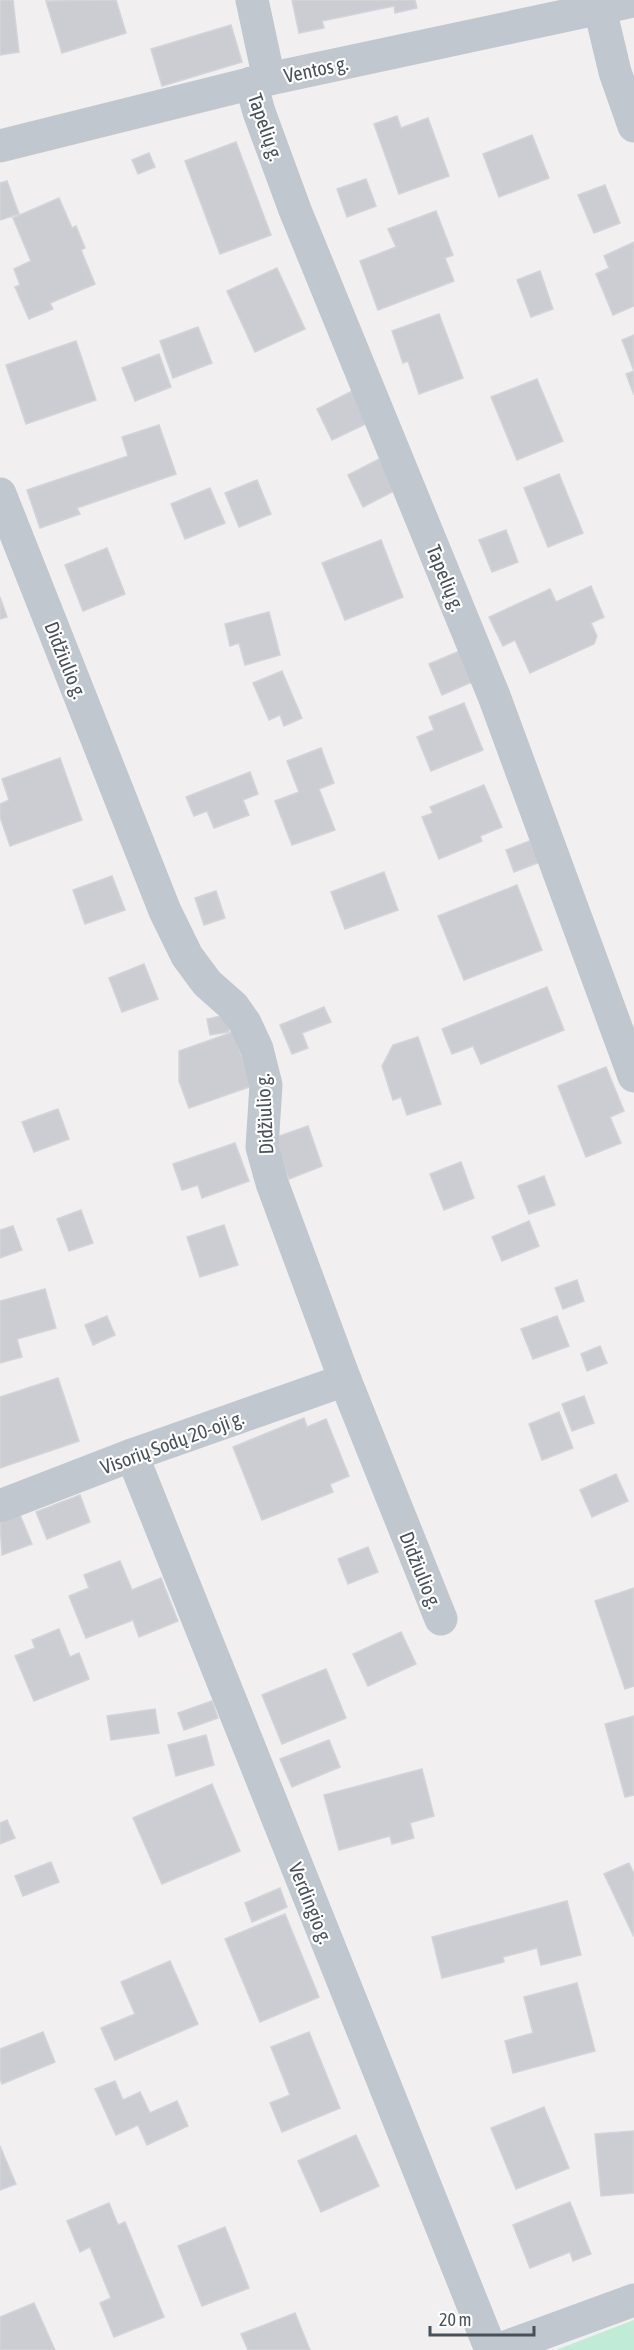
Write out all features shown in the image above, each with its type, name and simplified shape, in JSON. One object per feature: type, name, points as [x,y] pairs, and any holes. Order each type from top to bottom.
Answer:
[{"type":"street","name":"Tapelių g.","points":[[252,0],[260,81],[259,112],[295,210],[494,696],[634,1076]]},
{"type":"street","name":"Ventos g.","points":[[0,146],[260,81],[622,3]]},
{"type":"street","points":[[622,3],[615,72],[634,126]]},
{"type":"street","name":"Didžiulio g.","points":[[0,494],[165,911],[187,956],[207,983],[233,1006],[245,1023],[257,1049],[266,1085],[262,1147],[272,1183],[345,1380],[441,1619]]},
{"type":"street","name":"Visorių Sodų 20-oji g.","points":[[0,1506],[132,1455],[345,1380]]},
{"type":"street","name":"Verdingio g.","points":[[132,1455],[491,2350]]},
{"type":"street","points":[[497,2350],[634,2300]]},
{"type":"green space","points":[[634,2320],[634,2350],[556,2350]]},
{"type":"building","points":[[0,0],[13,0],[19,52],[0,55]]},
{"type":"building","points":[[116,0],[126,33],[62,53],[46,1]]},
{"type":"building","points":[[292,0],[415,0],[417,8],[395,13],[394,6],[322,21],[324,28],[299,33]]},
{"type":"building","points":[[231,25],[242,62],[162,86],[151,49]]},
{"type":"building","points":[[397,116],[401,128],[428,118],[449,176],[399,194],[374,124]]},
{"type":"building","points":[[532,135],[549,178],[499,197],[483,154]]},
{"type":"building","points":[[236,142],[271,235],[220,254],[185,161]]},
{"type":"building","points":[[149,153],[155,167],[138,174],[132,160]]},
{"type":"building","points":[[366,179],[376,206],[347,217],[337,189]]},
{"type":"building","points":[[7,181],[19,214],[0,220],[0,183]]},
{"type":"building","points":[[605,185],[620,223],[594,233],[578,195]]},
{"type":"building","points":[[59,198],[72,228],[76,226],[85,248],[81,250],[95,284],[50,303],[53,309],[29,319],[15,287],[20,285],[14,269],[31,261],[13,218]]},
{"type":"building","points":[[436,211],[453,255],[445,258],[454,281],[378,310],[360,261],[396,247],[388,229]]},
{"type":"building","points":[[634,242],[634,306],[613,315],[596,274],[609,268],[604,256]]},
{"type":"building","points":[[277,268],[305,329],[255,352],[227,291]]},
{"type":"building","points":[[540,271],[553,309],[531,317],[517,280]]},
{"type":"building","points":[[439,314],[463,378],[419,394],[408,361],[403,363],[392,331]]},
{"type":"building","points":[[198,327],[212,363],[173,378],[160,341]]},
{"type":"building","points":[[634,335],[634,371],[622,340]]},
{"type":"building","points":[[76,341],[96,400],[26,424],[6,365]]},
{"type":"building","points":[[159,354],[171,387],[135,401],[122,368]]},
{"type":"building","points":[[634,371],[634,395],[626,374]]},
{"type":"building","points":[[537,379],[563,441],[517,460],[491,397]]},
{"type":"building","points":[[354,390],[370,422],[332,440],[317,409]]},
{"type":"building","points":[[159,425],[176,474],[77,508],[80,514],[40,528],[27,490],[128,456],[122,437]]},
{"type":"building","points":[[381,458],[396,490],[363,507],[348,475]]},
{"type":"building","points":[[559,474],[583,533],[548,547],[524,488]]},
{"type":"building","points":[[257,480],[271,514],[239,527],[225,493]]},
{"type":"building","points":[[210,488],[225,523],[185,539],[171,504]]},
{"type":"building","points":[[506,530],[518,562],[492,572],[479,540]]},
{"type":"building","points":[[381,540],[403,597],[345,620],[322,563]]},
{"type":"building","points":[[107,548],[125,594],[83,611],[65,565]]},
{"type":"building","points":[[591,586],[604,617],[591,623],[597,636],[594,644],[530,673],[515,640],[503,646],[489,617],[550,589],[556,602]]},
{"type":"building","points":[[0,597],[7,617],[0,619]]},
{"type":"building","points":[[269,612],[280,655],[245,665],[239,643],[230,646],[225,624]]},
{"type":"building","points":[[462,650],[474,681],[442,695],[429,664]]},
{"type":"building","points":[[282,671],[302,718],[284,726],[280,715],[269,720],[253,683]]},
{"type":"building","points":[[464,703],[483,750],[431,771],[417,737],[434,730],[429,717]]},
{"type":"building","points":[[321,748],[334,783],[319,789],[335,830],[292,845],[275,801],[299,792],[287,761]]},
{"type":"building","points":[[60,758],[82,820],[10,846],[0,817],[0,804],[9,800],[2,779]]},
{"type":"building","points":[[250,772],[258,794],[243,800],[249,815],[214,828],[207,811],[194,816],[186,797]]},
{"type":"building","points":[[484,785],[502,827],[480,836],[482,841],[439,859],[422,817],[433,813],[430,807]]},
{"type":"building","points":[[532,840],[540,862],[514,872],[506,850]]},
{"type":"building","points":[[384,872],[398,910],[345,929],[331,892]]},
{"type":"building","points":[[112,876],[125,910],[85,924],[73,890]]},
{"type":"building","points":[[517,885],[542,950],[464,980],[438,916]]},
{"type":"building","points":[[216,891],[225,918],[204,925],[195,898]]},
{"type":"building","points":[[144,964],[158,999],[122,1012],[109,978]]},
{"type":"building","points":[[547,987],[564,1030],[481,1064],[473,1046],[452,1054],[442,1029]]},
{"type":"building","points":[[324,1007],[331,1022],[302,1033],[308,1048],[292,1054],[280,1025]]},
{"type":"building","points":[[226,1015],[229,1032],[210,1035],[207,1019]]},
{"type":"building","points":[[233,1032],[252,1086],[189,1108],[179,1081],[179,1051]]},
{"type":"building","points":[[418,1037],[441,1104],[407,1115],[401,1097],[393,1100],[382,1066],[393,1045]]},
{"type":"building","points":[[606,1067],[624,1111],[610,1117],[621,1143],[586,1157],[558,1086]]},
{"type":"building","points":[[58,1109],[69,1139],[34,1152],[22,1122]]},
{"type":"building","points":[[308,1126],[322,1166],[289,1179],[274,1138]]},
{"type":"building","points":[[235,1143],[249,1181],[202,1198],[198,1185],[182,1190],[173,1164]]},
{"type":"building","points":[[461,1162],[474,1198],[444,1210],[430,1174]]},
{"type":"building","points":[[544,1176],[555,1205],[529,1214],[518,1186]]},
{"type":"building","points":[[81,1210],[93,1243],[69,1251],[57,1219]]},
{"type":"building","points":[[529,1221],[539,1246],[502,1261],[492,1237]]},
{"type":"building","points":[[224,1225],[238,1265],[200,1277],[187,1237]]},
{"type":"building","points":[[13,1226],[22,1250],[0,1258],[0,1230]]},
{"type":"building","points":[[577,1280],[584,1301],[563,1309],[555,1288]]},
{"type":"building","points":[[45,1289],[56,1328],[17,1339],[22,1357],[0,1363],[0,1301]]},
{"type":"building","points":[[107,1316],[115,1335],[93,1345],[85,1325]]},
{"type":"building","points":[[557,1316],[569,1346],[533,1359],[521,1329]]},
{"type":"building","points":[[600,1346],[607,1363],[587,1371],[581,1354]]},
{"type":"building","points":[[58,1378],[79,1441],[0,1468],[0,1397]]},
{"type":"building","points":[[584,1396],[594,1423],[572,1431],[562,1404]]},
{"type":"building","points":[[559,1412],[573,1448],[542,1460],[529,1424]]},
{"type":"building","points":[[304,1418],[307,1427],[326,1419],[349,1476],[330,1484],[333,1492],[262,1520],[233,1447]]},
{"type":"building","points":[[616,1474],[628,1501],[592,1517],[580,1490]]},
{"type":"building","points":[[80,1495],[90,1522],[47,1539],[36,1512]]},
{"type":"building","points":[[20,1515],[32,1544],[2,1555],[0,1523]]},
{"type":"building","points":[[368,1547],[378,1572],[348,1584],[338,1559]]},
{"type":"building","points":[[120,1561],[132,1590],[161,1578],[178,1621],[139,1637],[133,1620],[86,1638],[69,1596],[89,1588],[84,1575]]},
{"type":"building","points":[[634,1588],[634,1686],[625,1689],[595,1601]]},
{"type":"building","points":[[59,1629],[70,1657],[79,1653],[89,1679],[34,1701],[15,1656],[35,1648],[32,1640]]},
{"type":"building","points":[[401,1632],[416,1664],[368,1686],[353,1654]]},
{"type":"building","points":[[326,1669],[346,1718],[282,1744],[262,1695]]},
{"type":"building","points":[[212,1701],[218,1718],[184,1730],[178,1713]]},
{"type":"building","points":[[155,1709],[159,1733],[111,1740],[107,1716]]},
{"type":"building","points":[[634,1716],[634,1795],[625,1797],[605,1724]]},
{"type":"building","points":[[206,1735],[214,1765],[176,1776],[168,1745]]},
{"type":"building","points":[[329,1740],[340,1767],[292,1787],[280,1759]]},
{"type":"building","points":[[422,1769],[434,1816],[410,1823],[414,1838],[392,1844],[390,1836],[339,1850],[324,1795]]},
{"type":"building","points":[[212,1784],[240,1851],[162,1884],[133,1818]]},
{"type":"building","points":[[7,1820],[15,1838],[0,1844],[0,1823]]},
{"type":"building","points":[[51,1862],[59,1882],[23,1896],[15,1876]]},
{"type":"building","points":[[629,1863],[634,1874],[634,1937],[604,1874]]},
{"type":"building","points":[[280,1888],[287,1907],[252,1922],[245,1903]]},
{"type":"building","points":[[567,1901],[581,1955],[541,1965],[537,1948],[503,1957],[504,1962],[442,1978],[432,1937]]},
{"type":"building","points":[[285,1914],[319,1997],[260,2022],[225,1939]]},
{"type":"building","points":[[170,1961],[198,2024],[115,2060],[101,2028],[135,2014],[121,1982]]},
{"type":"building","points":[[577,1983],[595,2051],[513,2073],[505,2041],[533,2033],[524,1997]]},
{"type":"building","points":[[43,2032],[55,2062],[2,2084],[0,2049]]},
{"type":"building","points":[[309,2032],[340,2108],[282,2132],[270,2103],[290,2095],[271,2047]]},
{"type":"building","points":[[115,2081],[123,2100],[140,2092],[150,2113],[177,2101],[188,2126],[147,2145],[138,2125],[116,2135],[95,2089]]},
{"type":"building","points":[[544,2107],[569,2168],[516,2189],[491,2128]]},
{"type":"building","points":[[634,2131],[634,2193],[601,2196],[595,2134]]},
{"type":"building","points":[[356,2135],[379,2186],[321,2212],[298,2161]]},
{"type":"building","points":[[0,2146],[16,2184],[0,2190]]},
{"type":"building","points":[[570,2202],[591,2254],[573,2261],[570,2252],[530,2268],[513,2225]]},
{"type":"building","points":[[109,2203],[118,2225],[125,2222],[164,2317],[114,2337],[100,2303],[111,2298],[90,2247],[80,2252],[67,2221]]},
{"type":"building","points":[[225,2227],[249,2288],[202,2306],[178,2246]]},
{"type":"building","points":[[34,2303],[55,2350],[0,2350],[0,2317]]},
{"type":"building","points":[[295,2313],[310,2350],[248,2350],[241,2334]]}]
